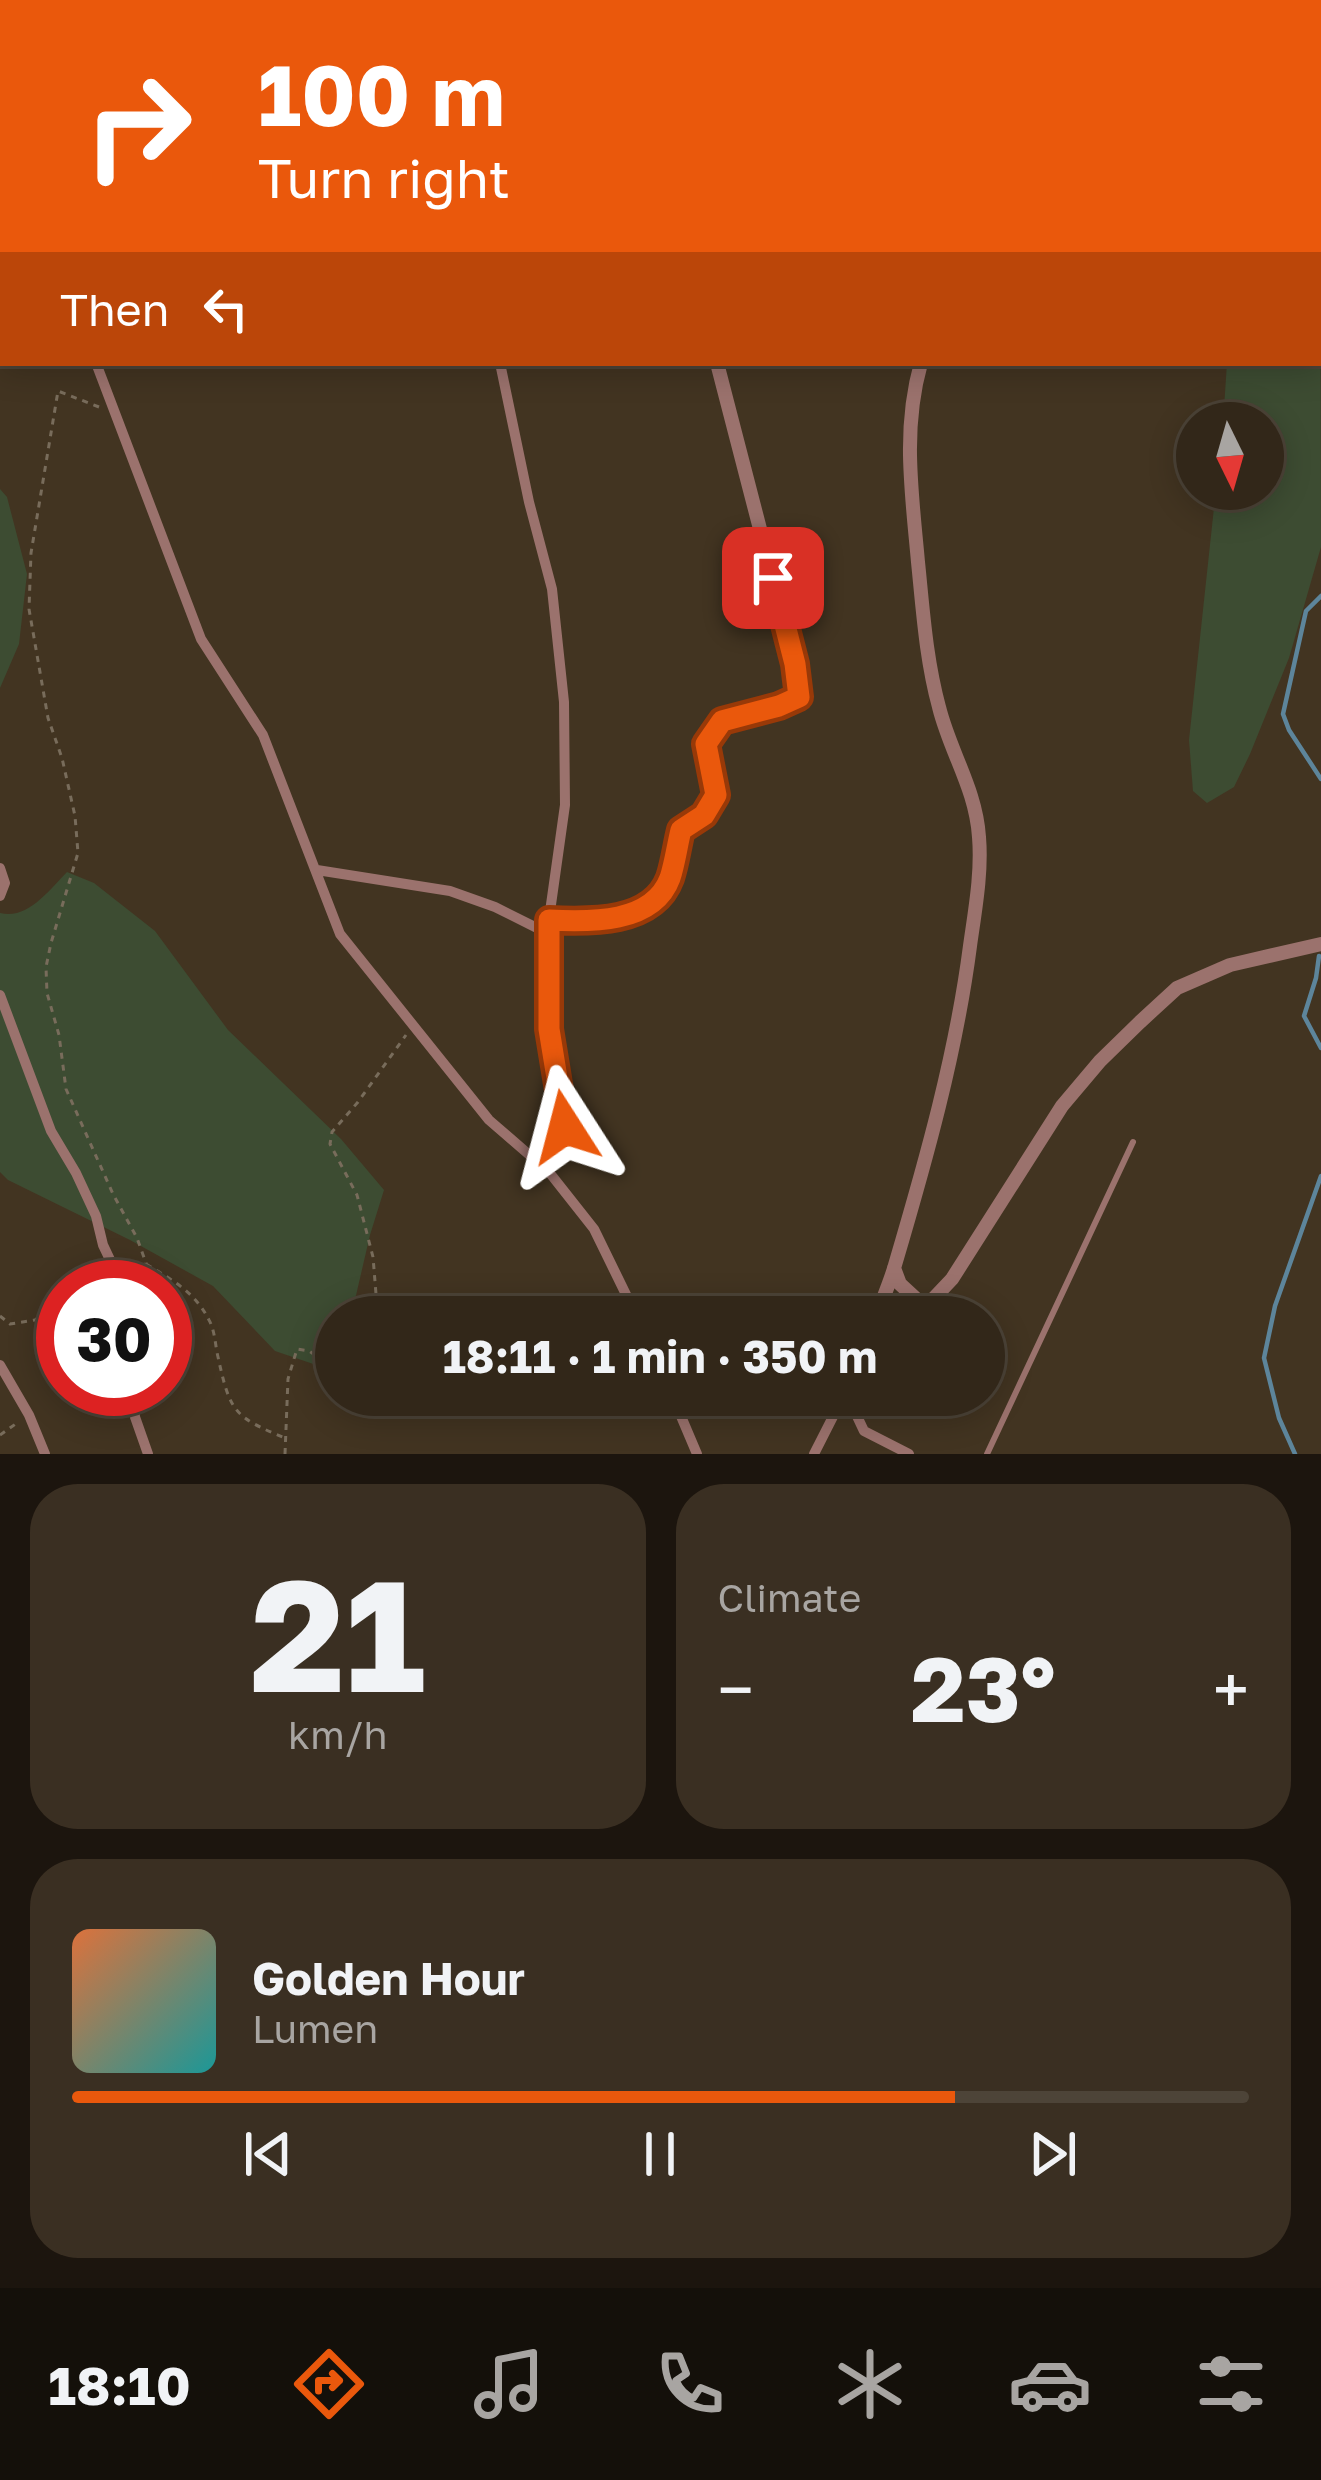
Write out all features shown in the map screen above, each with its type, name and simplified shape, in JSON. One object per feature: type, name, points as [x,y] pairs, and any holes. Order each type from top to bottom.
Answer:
[{"type":"street","points":[[97,366],[202,638],[263,735],[340,934],[489,1120],[549,1172],[594,1228],[628,1296]]},
{"type":"street","points":[[501,366],[552,589],[564,701],[565,805],[548,926],[549,1029],[565,1127],[549,1172]]},
{"type":"street","points":[[317,870],[450,891],[548,926],[616,917],[654,902],[669,881],[681,830],[704,815],[716,795],[706,744],[714,732],[722,721],[799,697],[795,664],[718,366]]},
{"type":"street","points":[[884,1296],[951,1057],[980,868],[970,785],[940,712],[926,644],[908,459],[911,407],[920,366]]},
{"type":"street","points":[[0,868],[5,883],[0,896]]},
{"type":"street","points":[[936,1296],[952,1279],[1062,1106],[1100,1061],[1177,988],[1230,965],[1321,944]]},
{"type":"street","points":[[0,995],[50,1131],[76,1173],[110,1260]]},
{"type":"street","points":[[894,1268],[909,1296]]},
{"type":"street","points":[[0,1365],[45,1454]]},
{"type":"street","points":[[135,1416],[148,1454]]},
{"type":"street","points":[[681,1416],[698,1454]]},
{"type":"street","points":[[814,1454],[835,1416]]},
{"type":"street","points":[[856,1416],[864,1431],[909,1454]]},
{"type":"lane","points":[[987,1454],[1133,1142]]},
{"type":"path","points":[[117,414],[58,391],[31,553],[29,609],[48,718],[75,816],[78,854],[51,943],[47,993],[59,1035],[66,1089],[145,1260]]},
{"type":"path","points":[[376,1296],[373,1257],[357,1195],[330,1144],[332,1132],[414,1024]]},
{"type":"path","points":[[192,1298],[212,1325],[234,1409],[247,1422],[284,1438]]},
{"type":"path","points":[[0,1316],[10,1324],[36,1319]]},
{"type":"path","points":[[285,1454],[288,1378],[297,1349],[315,1356]]},
{"type":"path","points":[[0,1435],[29,1415]]},
{"type":"green space","points":[[1227,366],[1321,366],[1321,547],[1289,658],[1234,787],[1207,803],[1193,791],[1189,740],[1214,510],[1284,510],[1284,402],[1224,402]]},
{"type":"green space","points":[[0,489],[7,497],[27,574],[19,644],[0,688]]},
{"type":"green space","points":[[67,872],[94,883],[155,931],[228,1030],[341,1139],[384,1190],[356,1296],[315,1296],[315,1365],[275,1351],[213,1286],[192,1274],[192,1260],[166,1260],[0,1172],[0,913],[20,912]]},
{"type":"waterway","points":[[1321,596],[1306,611],[1283,714],[1321,779]]},
{"type":"waterway","points":[[1319,956],[1304,1016],[1321,1048]]},
{"type":"waterway","points":[[1295,1454],[1279,1418],[1264,1358],[1275,1306],[1321,1176]]},
{"type":"route","points":[[565,1127],[549,1029],[549,920],[616,917],[654,902],[669,881],[681,830],[704,815],[716,795],[706,744],[722,721],[799,697],[773,578]]}]
